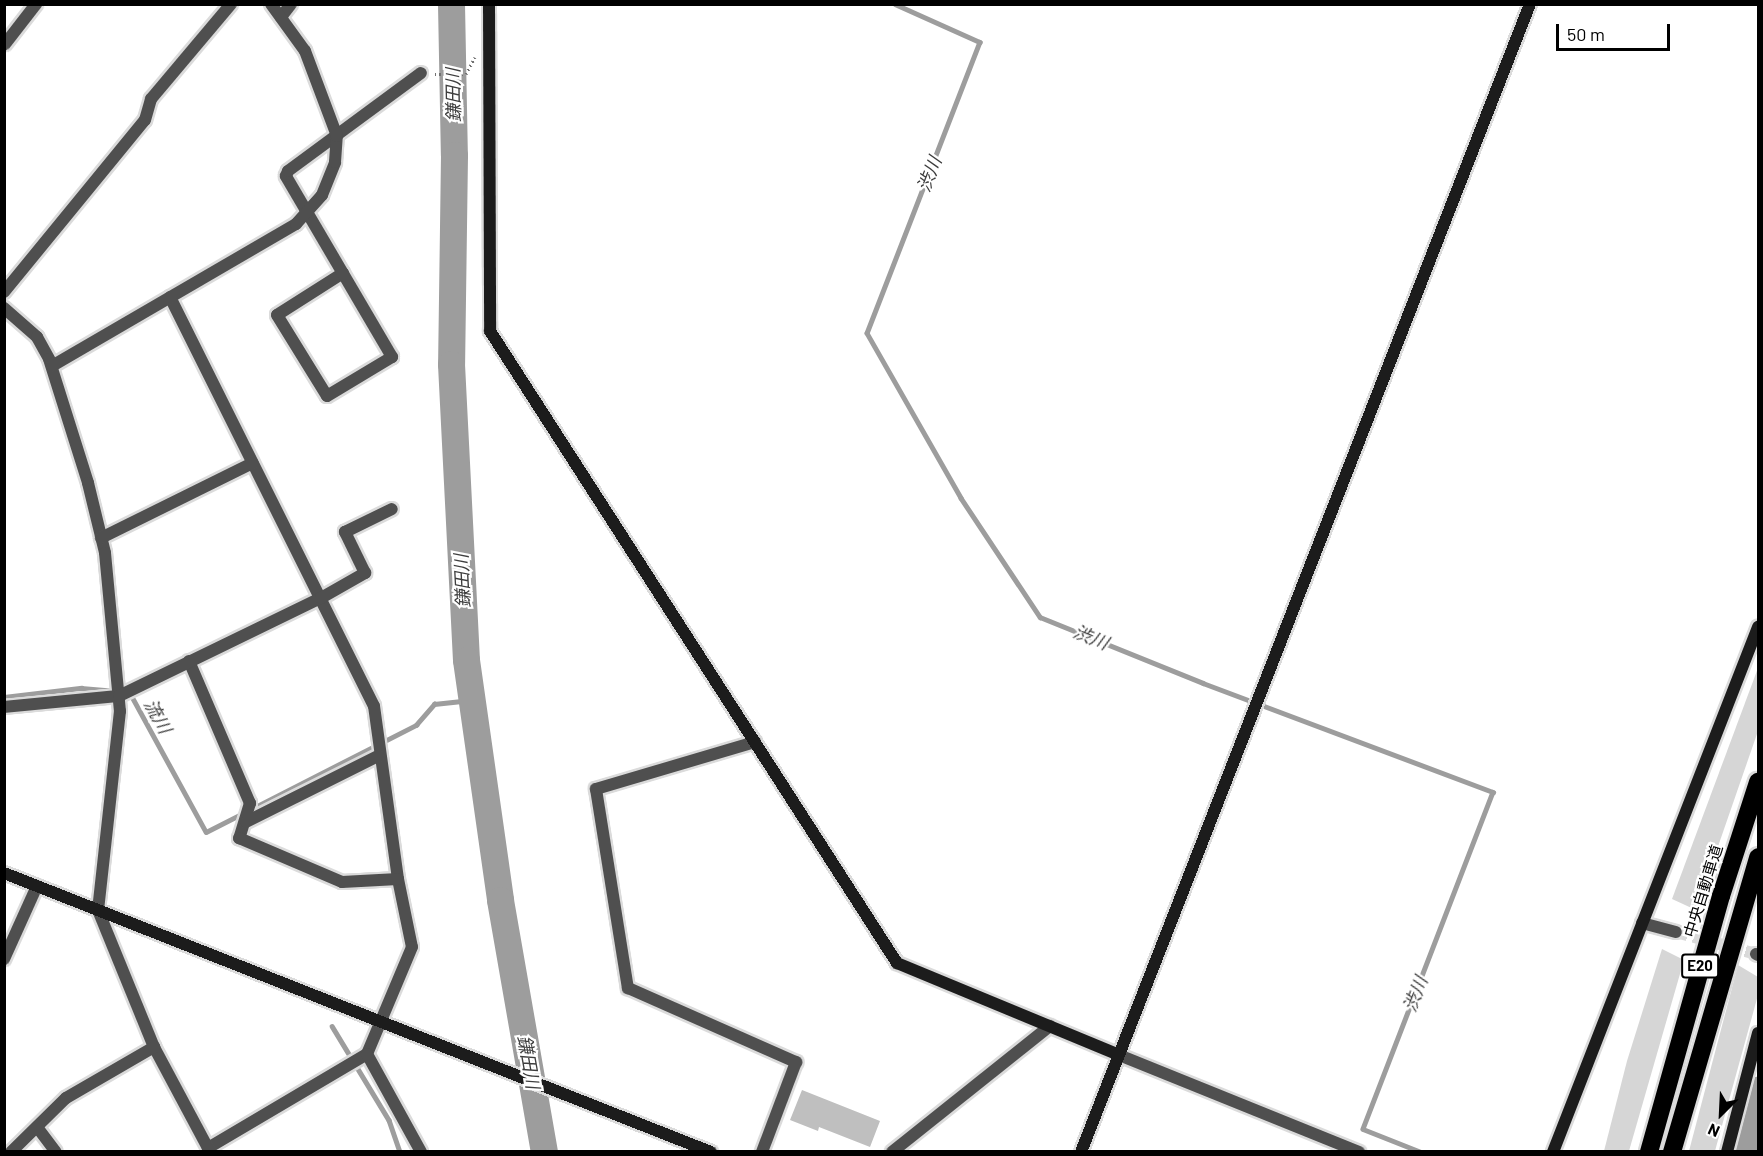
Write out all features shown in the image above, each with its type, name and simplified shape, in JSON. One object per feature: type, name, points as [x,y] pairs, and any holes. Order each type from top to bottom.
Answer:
[{"type":"highway","name":"中央自動車道","points":[[1649,1152],[1720,896],[1758,782]]},
{"type":"highway","name":"E20","points":[[1672,1152],[1758,857]]},
{"type":"street","points":[[5,44],[36,4]]},
{"type":"street","points":[[4,292],[145,120],[151,99],[231,4]]},
{"type":"street","points":[[52,366],[308,213],[322,195],[335,162],[336,132],[305,51],[271,4]]},
{"type":"street","points":[[281,17],[291,4]]},
{"type":"street","points":[[489,4],[490,331],[897,963],[1359,1152]]},
{"type":"street","points":[[1082,1152],[1530,4]]},
{"type":"street","points":[[343,273],[277,315],[327,396],[392,357],[343,273],[308,213],[286,176],[288,171],[336,132],[421,74]]},
{"type":"street","points":[[4,308],[37,337],[52,366],[101,538],[119,696],[98,910],[154,1047],[209,1150],[367,1054],[412,948],[378,756],[374,706],[170,297]]},
{"type":"street","points":[[101,538],[253,463]]},
{"type":"street","points":[[4,707],[119,696],[321,598],[365,573],[345,532],[392,509]]},
{"type":"street","points":[[1553,1152],[1758,627]]},
{"type":"street","points":[[189,662],[250,803],[246,822],[239,838],[342,882],[398,879]]},
{"type":"street","points":[[755,742],[596,789],[628,988],[796,1062],[762,1152]]},
{"type":"street","points":[[246,822],[378,756]]},
{"type":"street","points":[[4,873],[711,1152]]},
{"type":"street","points":[[4,959],[37,886]]},
{"type":"street","points":[[1642,923],[1676,932]]},
{"type":"street","points":[[892,1152],[1050,1026]]},
{"type":"street","points":[[1727,1152],[1758,1033]]},
{"type":"street","points":[[12,1152],[66,1098],[154,1047]]},
{"type":"street","points":[[367,1054],[422,1152]]},
{"type":"street","points":[[38,1127],[56,1152]]},
{"type":"path","points":[[421,74],[466,74]]},
{"type":"shaded area","points":[[1758,668],[1758,731],[1696,910],[1672,899]]},
{"type":"shaded area","points":[[1662,949],[1684,960],[1629,1151],[1604,1151],[1627,1061]]},
{"type":"shaded area","points":[[1738,965],[1758,977],[1758,995],[1715,1151],[1689,1151]]},
{"type":"building","points":[[802,1090],[880,1121],[870,1147],[819,1127],[818,1131],[790,1120]]},
{"type":"waterway","name":"鎌田川","points":[[451,4],[454,155],[451,364],[466,660],[500,900],[544,1152]]},
{"type":"waterway","name":"渋川","points":[[895,4],[980,42],[867,333],[961,498],[1040,617],[1203,683],[1493,792],[1363,1129],[1421,1152]]},
{"type":"waterway","name":"流川","points":[[4,697],[81,688],[116,691]]},
{"type":"waterway","points":[[130,693],[206,832],[416,725],[434,704],[471,700]]},
{"type":"waterway","name":"流川","points":[[332,1026],[389,1120],[400,1152]]},
{"type":"waterway","name":"渋川","points":[[1744,1152],[1758,1090]]},
{"type":"tunnel","points":[[1676,932],[1756,954]]}]
